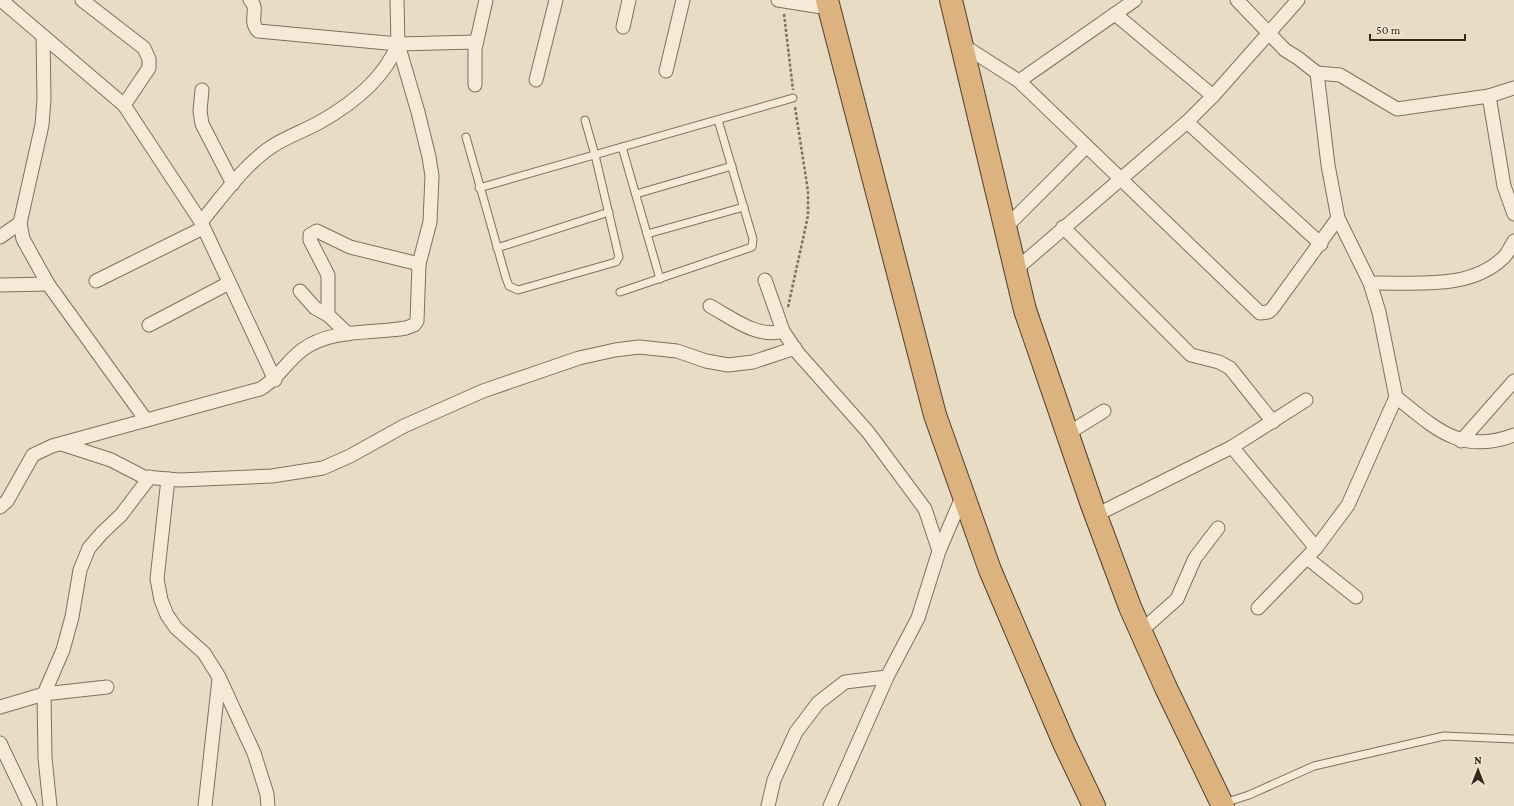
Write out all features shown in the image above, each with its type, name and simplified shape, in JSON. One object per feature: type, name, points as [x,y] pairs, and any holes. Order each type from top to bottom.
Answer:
[{"type":"highway","points":[[951,0],[1024,310],[1096,516],[1141,631],[1223,805]]},
{"type":"highway","points":[[827,4],[935,415],[993,578],[1064,743],[1094,806]]},
{"type":"street","points":[[1,0],[124,105],[202,225],[275,380]]},
{"type":"street","points":[[82,0],[144,48],[149,59],[150,68],[124,105]]},
{"type":"street","points":[[250,0],[255,9],[252,22],[258,31],[398,44],[476,42]]},
{"type":"street","points":[[0,507],[7,500],[33,455],[52,446],[260,390],[275,380],[302,350],[323,339],[348,334],[399,330],[414,325],[417,321],[419,264],[430,222],[432,176],[418,112],[398,44],[397,0]]},
{"type":"street","points":[[475,85],[476,42],[486,0]]},
{"type":"street","points":[[536,80],[556,0]]},
{"type":"street","points":[[623,27],[629,0]]},
{"type":"street","points":[[666,71],[683,0]]},
{"type":"street","points":[[1020,81],[1135,0]]},
{"type":"street","points":[[1237,0],[1267,33],[1285,50],[1317,73],[1340,75],[1397,109],[1489,96],[1514,88]]},
{"type":"street","points":[[1014,271],[1063,227],[1187,122],[1213,96],[1267,33],[1298,0]]},
{"type":"street","points":[[780,1],[827,4]]},
{"type":"street","points":[[1115,14],[1213,96]]},
{"type":"street","points":[[43,36],[44,99],[42,125],[20,223],[23,239],[48,284],[146,420]]},
{"type":"street","points":[[96,281],[202,225],[233,184],[271,147],[321,121],[353,100],[374,81],[392,59],[398,44]]},
{"type":"street","points":[[961,44],[1020,81],[1120,180],[1260,313],[1268,312],[1272,309],[1338,218]]},
{"type":"street","points":[[1258,608],[1316,548],[1348,505],[1386,416],[1396,398],[1379,312],[1370,283],[1338,218],[1328,165],[1317,73]]},
{"type":"street","points":[[202,90],[200,111],[202,124],[233,184]]},
{"type":"street","points":[[1489,96],[1504,186],[1514,214]]},
{"type":"street","points":[[1187,122],[1320,244]]},
{"type":"street","points":[[1005,228],[1086,147]]},
{"type":"street","points":[[0,237],[20,223]]},
{"type":"street","points":[[1063,227],[1191,355],[1219,362],[1230,368],[1274,422]]},
{"type":"street","points":[[328,315],[328,275],[310,240],[310,235],[313,232],[317,231],[350,246],[419,264]]},
{"type":"street","points":[[1370,283],[1456,282],[1489,267],[1505,256],[1514,241]]},
{"type":"street","points":[[765,280],[784,331],[795,348],[868,432],[925,509],[939,551]]},
{"type":"street","points":[[149,325],[229,283]]},
{"type":"street","points":[[0,284],[48,284]]},
{"type":"street","points":[[300,291],[315,308],[328,315],[348,334]]},
{"type":"street","points":[[710,306],[753,330],[767,333],[784,331]]},
{"type":"street","points":[[60,444],[111,460],[144,477],[168,479],[272,476],[323,468],[350,456],[404,426],[483,390],[579,358],[615,350],[639,347],[677,351],[706,360],[728,364],[753,362],[795,348]]},
{"type":"street","points":[[1461,441],[1514,381]]},
{"type":"street","points":[[1396,398],[1429,424],[1461,441],[1495,442],[1514,435]]},
{"type":"street","points":[[1096,516],[1232,447],[1274,422],[1306,400]]},
{"type":"street","points":[[1067,434],[1104,411]]},
{"type":"street","points":[[1232,447],[1316,548]]},
{"type":"street","points":[[50,806],[45,758],[44,694],[63,650],[72,617],[80,570],[89,548],[121,515],[150,477]]},
{"type":"street","points":[[168,479],[157,579],[161,600],[167,615],[176,628],[204,653],[219,677],[254,753],[267,794],[268,806]]},
{"type":"street","points":[[830,806],[887,677],[918,618],[939,551],[963,495]]},
{"type":"street","points":[[1141,631],[1176,599],[1195,558],[1218,528]]},
{"type":"street","points":[[1307,558],[1356,597]]},
{"type":"street","points":[[204,806],[219,677]]},
{"type":"street","points":[[768,806],[774,780],[796,732],[818,703],[845,682],[887,677]]},
{"type":"street","points":[[0,707],[44,694],[107,687]]},
{"type":"street","points":[[0,743],[30,806]]},
{"type":"lane","points":[[479,188],[793,98]]},
{"type":"lane","points":[[466,137],[479,188],[509,286],[518,290],[616,262],[619,257],[595,155],[585,120]]},
{"type":"lane","points":[[620,292],[750,249],[754,244],[718,120]]},
{"type":"lane","points":[[622,147],[660,279]]},
{"type":"lane","points":[[636,194],[732,166]]},
{"type":"lane","points":[[647,234],[744,207]]},
{"type":"lane","points":[[497,248],[609,212]]},
{"type":"lane","points":[[1223,805],[1314,766],[1444,736],[1514,738]]},
{"type":"path","points":[[780,1],[793,98],[808,191],[808,216],[784,331]]}]
